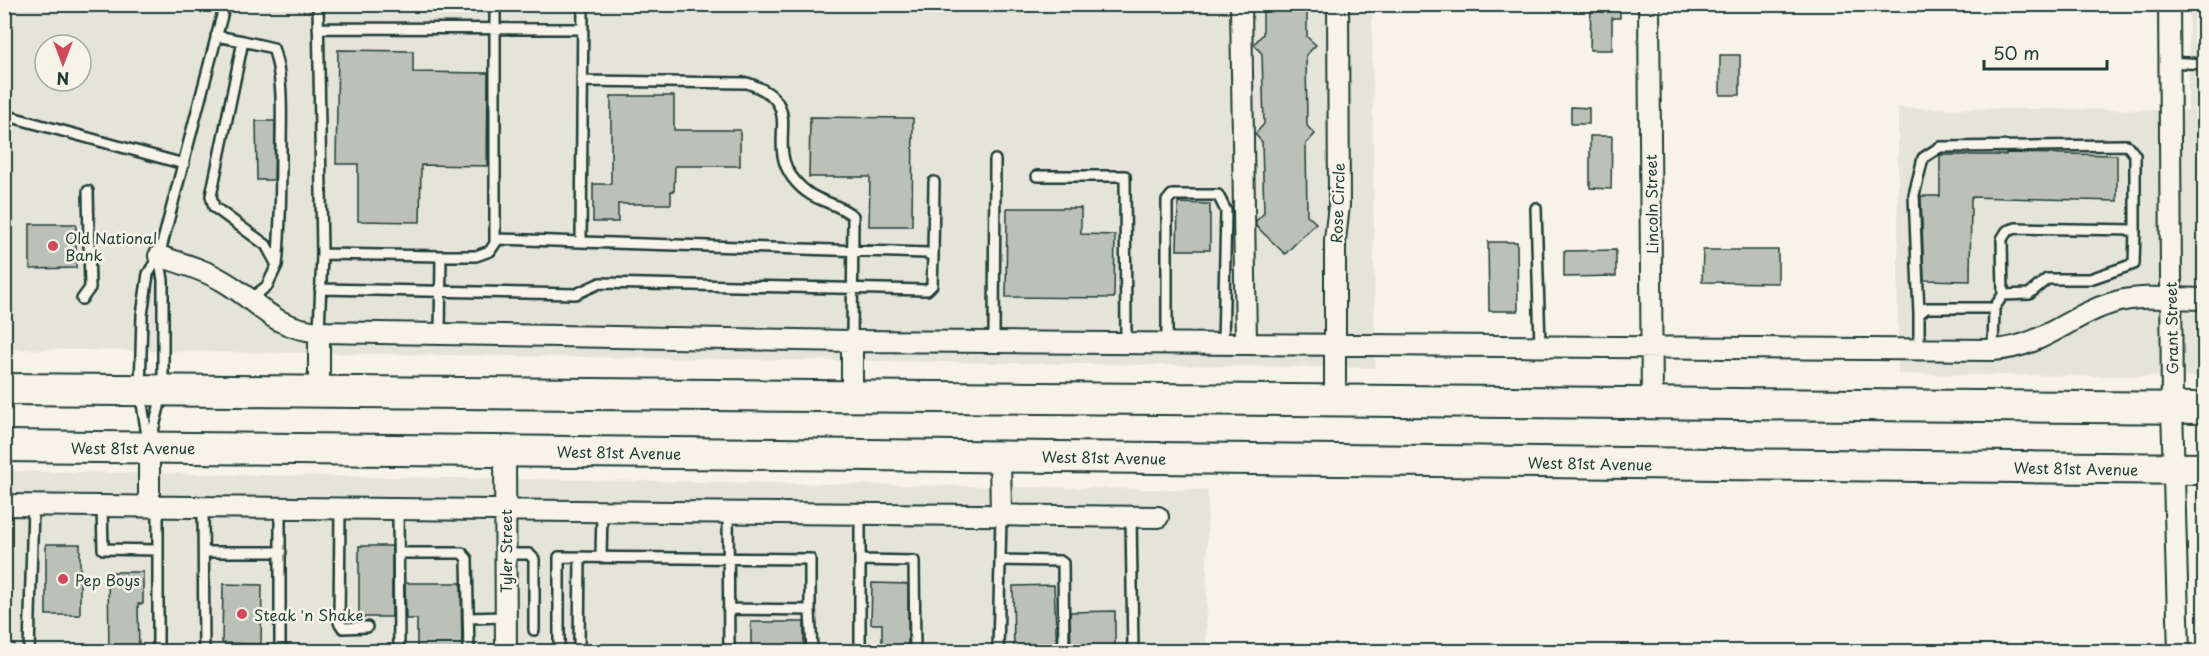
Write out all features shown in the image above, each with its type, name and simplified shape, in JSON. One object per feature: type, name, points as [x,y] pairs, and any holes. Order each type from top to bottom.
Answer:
[{"type":"main road","points":[[4,389],[2205,408]]},
{"type":"main road","name":"West 81st Avenue","points":[[4,446],[2205,469]]},
{"type":"street","points":[[1242,4],[1246,344]]},
{"type":"street","name":"Rose Circle","points":[[1335,401],[1335,240],[1339,205],[1338,4]]},
{"type":"street","name":"Lincoln Street","points":[[1649,4],[1652,404]]},
{"type":"street","name":"Grant Street","points":[[2169,4],[2170,298],[2179,651]]},
{"type":"street","points":[[159,256],[208,273],[238,290],[278,321],[298,329],[319,332],[852,341],[1993,350],[2015,348],[2038,340],[2099,308],[2128,299],[2205,299]]},
{"type":"street","points":[[319,332],[319,392]]},
{"type":"street","points":[[852,341],[852,397]]},
{"type":"street","points":[[149,447],[153,506]]},
{"type":"street","name":"Tyler Street","points":[[505,451],[506,651]]},
{"type":"street","points":[[1000,456],[1001,514]]},
{"type":"street","points":[[4,505],[1158,517]]},
{"type":"lane","points":[[149,447],[151,391],[144,296],[148,274],[159,256],[225,4]]},
{"type":"lane","points":[[318,4],[322,254],[319,332]]},
{"type":"lane","points":[[495,4],[495,243]]},
{"type":"lane","points":[[581,242],[583,4]]},
{"type":"lane","points":[[318,28],[583,29]]},
{"type":"lane","points":[[216,36],[273,48],[277,59],[281,101],[280,230],[277,265],[267,286],[249,300]]},
{"type":"lane","points":[[243,41],[212,196],[214,207],[266,245],[277,265]]},
{"type":"lane","points":[[2169,63],[2205,64]]},
{"type":"lane","points":[[582,81],[747,83],[761,87],[775,98],[782,111],[783,161],[790,174],[800,187],[814,198],[843,208],[853,216],[852,341]]},
{"type":"lane","points":[[4,116],[184,164]]},
{"type":"lane","points":[[1919,349],[1914,195],[1923,158],[1940,147],[2127,145],[2135,155],[2134,264],[2090,279],[2047,279],[2029,294],[2003,295]]},
{"type":"lane","points":[[994,341],[995,160]]},
{"type":"lane","points":[[1037,176],[1125,176],[1126,343]]},
{"type":"lane","points":[[320,289],[576,294],[600,283],[927,290],[932,285],[934,182]]},
{"type":"lane","points":[[82,299],[90,288],[88,191]]},
{"type":"lane","points":[[1167,343],[1167,201],[1172,195],[1218,195],[1226,211],[1223,344]]},
{"type":"lane","points":[[1536,208],[1540,346]]},
{"type":"lane","points":[[1993,350],[1994,309],[2003,295],[2002,239],[2007,231],[2016,228],[2135,230]]},
{"type":"lane","points":[[322,254],[476,256],[490,251],[498,239],[927,253],[933,257]]},
{"type":"lane","points":[[149,447],[151,391],[163,280],[159,256]]},
{"type":"lane","points":[[440,334],[441,256]]},
{"type":"lane","points":[[1919,314],[1926,308],[1994,309]]},
{"type":"lane","points":[[29,651],[33,505]]},
{"type":"lane","points":[[102,506],[103,549],[158,550]]},
{"type":"lane","points":[[153,506],[158,550],[158,651]]},
{"type":"lane","points":[[203,507],[204,651]]},
{"type":"lane","points":[[280,507],[280,651]]},
{"type":"lane","points":[[340,508],[339,622],[343,628],[368,627]]},
{"type":"lane","points":[[398,509],[399,651]]},
{"type":"lane","points":[[601,558],[602,511]]},
{"type":"lane","points":[[728,512],[729,651]]},
{"type":"lane","points":[[860,513],[860,651]]},
{"type":"lane","points":[[998,651],[1001,514]]},
{"type":"lane","points":[[1131,516],[1133,651]]},
{"type":"lane","points":[[204,552],[280,552]]},
{"type":"lane","points":[[399,553],[462,553],[467,559],[469,651]]},
{"type":"lane","points":[[505,554],[529,555],[534,559],[534,630]]},
{"type":"lane","points":[[560,651],[559,557],[810,559],[812,651]]},
{"type":"lane","points":[[579,643],[580,558]]},
{"type":"lane","points":[[860,560],[914,561],[915,651]]},
{"type":"lane","points":[[1000,560],[1060,561],[1063,563],[1064,651]]},
{"type":"lane","points":[[728,609],[810,610]]},
{"type":"lane","points":[[469,618],[506,617]]},
{"type":"shaded area","points":[[5,5],[1372,5],[1375,368],[5,349]]},
{"type":"shaded area","points":[[2189,5],[2204,5],[2204,377],[1898,374],[1898,108],[2188,110]]},
{"type":"shaded area","points":[[5,471],[1208,490],[1206,651],[5,652]]},
{"type":"building","points":[[1263,4],[1307,4],[1307,37],[1316,45],[1306,55],[1307,126],[1315,134],[1306,144],[1307,215],[1316,223],[1285,254],[1256,226],[1256,221],[1264,213],[1262,142],[1255,134],[1264,124],[1262,54],[1254,44],[1263,34]]},
{"type":"building","points":[[1591,4],[1620,4],[1620,18],[1612,18],[1612,50],[1590,50]]},
{"type":"building","points":[[338,50],[413,51],[413,72],[488,73],[487,166],[421,165],[420,222],[358,221],[358,164],[336,164]]},
{"type":"building","points":[[1720,55],[1740,55],[1740,95],[1720,95]]},
{"type":"building","points":[[611,96],[674,96],[674,130],[740,130],[740,166],[675,166],[671,204],[618,204],[618,222],[593,222],[593,184],[611,184]]},
{"type":"building","points":[[1571,107],[1589,108],[1589,124],[1571,124]]},
{"type":"building","points":[[810,117],[913,118],[912,226],[869,226],[870,177],[809,177]]},
{"type":"building","points":[[256,121],[275,121],[274,180],[257,180]]},
{"type":"building","points":[[1590,136],[1612,136],[1611,189],[1590,188]]},
{"type":"building","points":[[2006,153],[2117,155],[2117,201],[1971,197],[1970,281],[1924,280],[1921,196],[1940,196],[1940,155],[2006,155]]},
{"type":"building","points":[[1178,203],[1210,204],[1210,250],[1177,250]]},
{"type":"building","points":[[1007,208],[1081,208],[1081,234],[1115,235],[1114,298],[1006,297]]},
{"type":"building","name":"Old National Bank","points":[[30,224],[76,224],[76,268],[30,269]]},
{"type":"building","points":[[1488,242],[1517,242],[1518,311],[1489,311]]},
{"type":"building","points":[[1616,250],[1616,276],[1564,277],[1564,251]]},
{"type":"building","points":[[1703,250],[1778,250],[1778,283],[1702,282]]},
{"type":"building","name":"Pep Boys","points":[[46,544],[80,544],[80,615],[46,615]]},
{"type":"building","points":[[359,546],[392,546],[392,617],[359,617]]},
{"type":"building","points":[[108,572],[143,572],[143,604],[138,604],[139,651],[109,651]]},
{"type":"building","points":[[405,583],[461,583],[462,651],[417,651],[417,619],[406,619]]},
{"type":"building","points":[[872,583],[908,584],[908,651],[882,651],[882,624],[871,624]]},
{"type":"building","name":"Steak 'n Shake","points":[[223,584],[262,585],[261,644],[222,643]]},
{"type":"building","points":[[1054,585],[1057,651],[1014,651],[1013,586]]},
{"type":"building","points":[[1115,611],[1115,651],[1071,651],[1070,612]]},
{"type":"building","points":[[751,622],[804,622],[804,651],[751,651]]},
{"type":"place","name":"Old National Bank","points":[[53,246]]},
{"type":"place","name":"Pep Boys","points":[[63,579]]},
{"type":"place","name":"Steak 'n Shake","points":[[242,614]]}]
